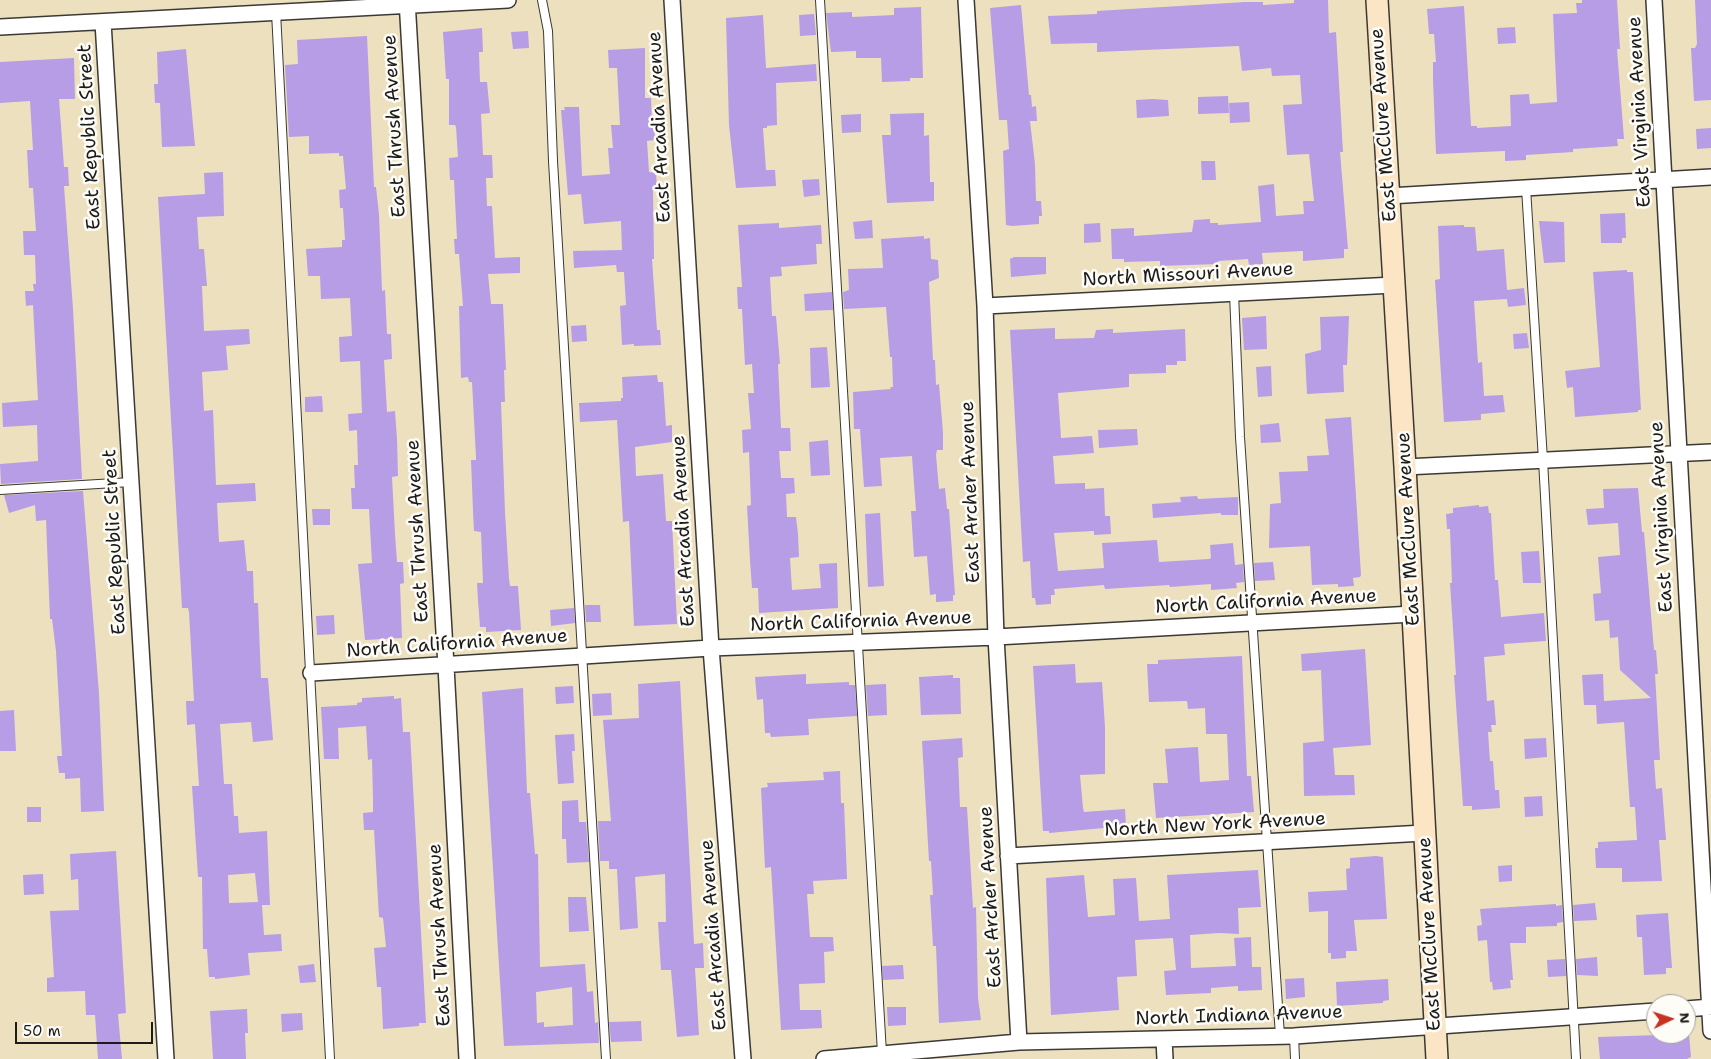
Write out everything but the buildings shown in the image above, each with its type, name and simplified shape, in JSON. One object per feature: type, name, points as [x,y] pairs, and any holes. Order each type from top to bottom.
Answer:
[{"type":"street","points":[[0,27],[276,12],[407,2],[508,0]]},
{"type":"street","name":"East Arcadia Avenue","points":[[672,0],[711,648],[743,1059]]},
{"type":"street","name":"East Archer Avenue","points":[[966,0],[985,306],[996,637],[1019,1042]]},
{"type":"street","name":"East McClure Avenue","points":[[1377,0],[1406,467],[1437,1059]]},
{"type":"street","name":"East Virginia Avenue","points":[[1654,0],[1711,1031]]},
{"type":"street","name":"East Thrush Avenue","points":[[407,2],[467,1059]]},
{"type":"street","name":"East Republic Street","points":[[103,22],[166,1059]]},
{"type":"street","points":[[1389,196],[1711,178]]},
{"type":"street","name":"North Missouri Avenue","points":[[985,306],[1394,284]]},
{"type":"street","points":[[1406,467],[1711,452]]},
{"type":"street","name":"North California Avenue","points":[[311,673],[711,648],[996,637],[1413,614]]},
{"type":"street","name":"North New York Avenue","points":[[1008,856],[1424,833]]},
{"type":"street","points":[[1696,1008],[1710,1007]]},
{"type":"street","name":"North Indiana Avenue","points":[[824,1059],[1019,1042],[1287,1036],[1646,1012]]},
{"type":"street","points":[[1164,1040],[1165,1059]]},
{"type":"lane","points":[[542,0],[548,31],[553,171],[606,1059]]},
{"type":"lane","points":[[820,0],[882,1053]]},
{"type":"lane","points":[[276,12],[330,1059]]},
{"type":"lane","points":[[1526,188],[1576,1059]]},
{"type":"lane","points":[[1234,293],[1266,842],[1287,1036],[1295,1059]]},
{"type":"lane","points":[[0,490],[131,482]]}]
